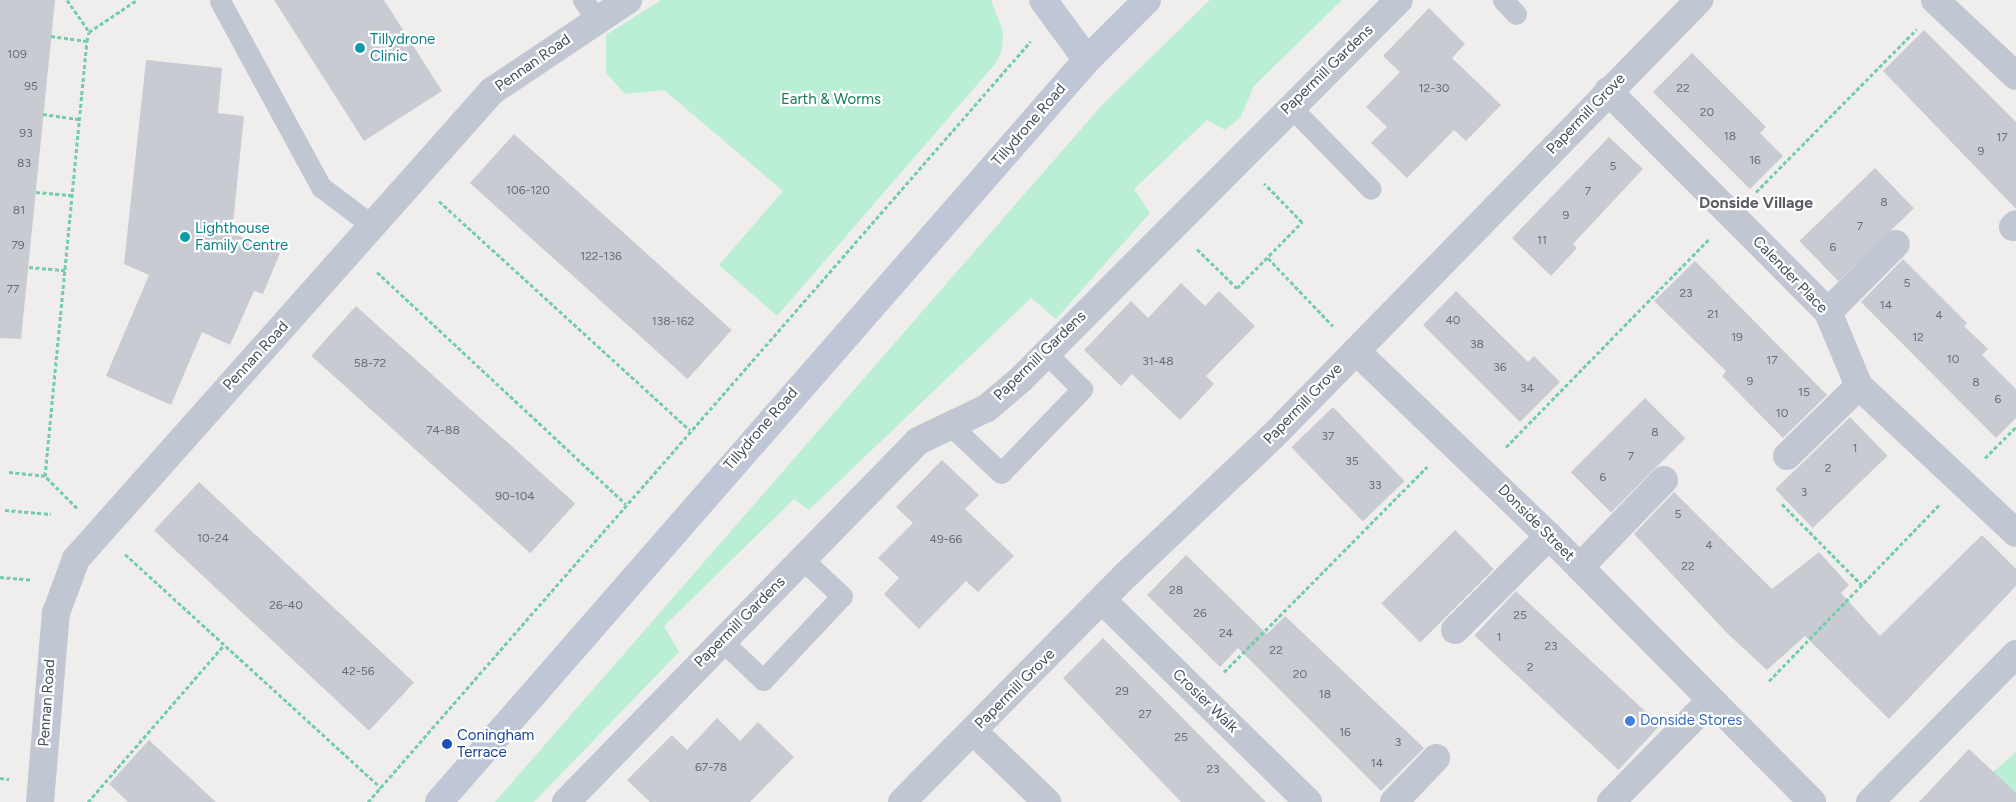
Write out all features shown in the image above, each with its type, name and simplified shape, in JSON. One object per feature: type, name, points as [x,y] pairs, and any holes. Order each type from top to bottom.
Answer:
[{"type":"main road","name":"Tillydrone Road","points":[[439,802],[1087,60],[1147,0]]},
{"type":"main road","points":[[1048,8],[1087,60]]},
{"type":"street","name":"Pennan Road","points":[[40,802],[56,613],[76,560],[99,531],[374,227],[492,91],[590,10],[628,0]]},
{"type":"street","name":"Papermill Gardens","points":[[566,802],[721,640],[918,441],[987,408],[1240,158],[1289,105],[1399,0]]},
{"type":"street","name":"Papermill Grove","points":[[902,802],[1356,351],[1699,0]]},
{"type":"street","points":[[1935,0],[2016,76]]},
{"type":"street","name":"Calender Place","points":[[1608,92],[1828,312],[1860,386],[2016,533]]},
{"type":"street","points":[[1828,312],[1896,244]]},
{"type":"street","name":"Donside Street","points":[[1356,351],[1549,536],[1710,701],[1812,802]]},
{"type":"street","points":[[1787,456],[1860,386]]},
{"type":"street","points":[[1580,567],[1664,480]]},
{"type":"street","points":[[1455,630],[1549,536]]},
{"type":"street","name":"Crosier Walk","points":[[1103,601],[1308,802]]},
{"type":"street","points":[[1870,802],[2016,654]]},
{"type":"street","points":[[1611,802],[1710,701]]},
{"type":"street","points":[[973,731],[1048,802]]},
{"type":"street","points":[[1394,802],[1436,758]]},
{"type":"lane","points":[[220,1],[322,187],[374,227]]},
{"type":"lane","points":[[1289,105],[1371,189]]},
{"type":"lane","points":[[950,425],[1001,473],[1082,389],[1045,352]]},
{"type":"lane","points":[[721,640],[763,680],[842,596],[802,559]]},
{"type":"path","points":[[45,476],[89,32],[67,0]]},
{"type":"path","points":[[89,32],[137,0]]},
{"type":"path","points":[[368,802],[690,430],[1048,8]]},
{"type":"path","points":[[51,36],[88,41]]},
{"type":"path","points":[[43,114],[80,119]]},
{"type":"path","points":[[1172,224],[1237,288],[1268,258],[1302,222],[1240,158]]},
{"type":"path","points":[[414,179],[690,430]]},
{"type":"path","points":[[36,192],[73,195]]},
{"type":"path","points":[[353,250],[626,504]]},
{"type":"path","points":[[1268,258],[1356,351]]},
{"type":"path","points":[[29,267],[65,270]]},
{"type":"path","points":[[1769,681],[2016,427]]},
{"type":"path","points":[[1200,696],[1452,442]]},
{"type":"path","points":[[9,472],[45,476],[99,531],[381,788]]},
{"type":"path","points":[[1782,504],[1862,585]]},
{"type":"path","points":[[5,510],[51,514]]},
{"type":"path","points":[[0,577],[37,580]]},
{"type":"path","points":[[88,802],[224,645]]},
{"type":"green space","name":"Earth & Worms","points":[[661,0],[991,0],[1003,31],[1002,50],[995,64],[777,316],[719,265],[783,191],[664,90],[625,94],[606,73],[606,35]]},
{"type":"green space","points":[[1210,0],[1342,0],[1254,86],[1240,118],[1225,130],[1207,120],[1134,189],[1150,213],[1056,319],[1031,298],[809,510],[794,499],[664,626],[679,652],[534,802],[495,802],[1102,105]]},
{"type":"green space","points":[[2016,752],[2016,802],[1966,796]]},
{"type":"building","points":[[0,0],[55,0],[21,339],[0,338]]},
{"type":"building","name":"Tillydrone Clinic","points":[[274,0],[384,0],[442,91],[364,141]]},
{"type":"building","points":[[1429,8],[1465,44],[1452,58],[1501,105],[1466,141],[1454,130],[1407,178],[1371,143],[1387,127],[1366,107],[1400,72],[1383,56]]},
{"type":"building","points":[[1924,30],[2016,122],[2016,209],[1883,71]]},
{"type":"building","points":[[1692,53],[1766,127],[1760,133],[1783,156],[1750,189],[1653,92]]},
{"type":"building","name":"Lighthouse Family Centre","points":[[146,60],[222,68],[218,113],[244,116],[232,233],[280,253],[263,294],[254,291],[230,345],[202,332],[171,405],[106,376],[149,275],[124,264]]},
{"type":"building","points":[[514,134],[732,330],[688,379],[470,183]]},
{"type":"building","points":[[1609,137],[1643,169],[1573,244],[1577,248],[1551,276],[1512,238]]},
{"type":"building","points":[[1875,168],[1914,208],[1838,281],[1799,241]]},
{"type":"building","points":[[1903,259],[1967,323],[1964,326],[1988,349],[1982,355],[2016,389],[2016,418],[1996,438],[1861,302]]},
{"type":"building","points":[[1695,261],[1827,395],[1783,438],[1722,376],[1726,371],[1654,301]]},
{"type":"building","points":[[1181,283],[1205,306],[1219,291],[1255,326],[1206,376],[1214,384],[1180,420],[1132,374],[1121,386],[1084,350],[1131,301],[1148,318]]},
{"type":"building","points":[[1456,291],[1528,362],[1534,356],[1560,382],[1520,422],[1423,325]]},
{"type":"building","points":[[356,306],[575,503],[530,553],[311,356]]},
{"type":"building","points":[[1645,398],[1685,438],[1611,513],[1571,472]]},
{"type":"building","points":[[1333,407],[1405,481],[1363,521],[1291,447]]},
{"type":"building","points":[[1850,417],[1888,456],[1813,528],[1775,489]]},
{"type":"building","points":[[942,460],[979,495],[965,509],[1014,556],[978,592],[966,581],[919,629],[884,594],[899,578],[878,558],[913,523],[896,507]]},
{"type":"building","points":[[199,482],[414,683],[369,731],[154,530]]},
{"type":"building","points":[[1674,492],[1772,589],[1819,552],[1849,585],[1841,593],[1880,636],[1982,535],[2016,569],[2016,586],[1889,719],[1805,636],[1767,670],[1728,634],[1634,534]]},
{"type":"building","points":[[1455,530],[1494,569],[1420,642],[1381,604]]},
{"type":"building","points":[[1186,555],[1267,634],[1285,616],[1424,748],[1381,791],[1238,648],[1220,667],[1147,595]]},
{"type":"building","points":[[1516,591],[1660,725],[1618,770],[1474,636]]},
{"type":"building","points":[[1103,638],[1266,802],[1181,802],[1063,678]]},
{"type":"building","points":[[717,718],[740,741],[758,722],[794,757],[750,802],[650,802],[627,780],[672,735],[687,750]]},
{"type":"building","points":[[149,740],[216,802],[128,802],[109,784]]},
{"type":"building","points":[[1969,749],[2016,793],[2016,802],[1919,802]]},
{"type":"place","name":"Tillydrone Clinic","points":[[360,48]]},
{"type":"place","name":"Lighthouse Family Centre","points":[[185,237]]},
{"type":"place","name":"Donside Stores","points":[[1630,721]]},
{"type":"place","name":"Coningham Terrace","points":[[447,744]]},
{"type":"district","name":"Donside Village","points":[[1756,203]]}]
